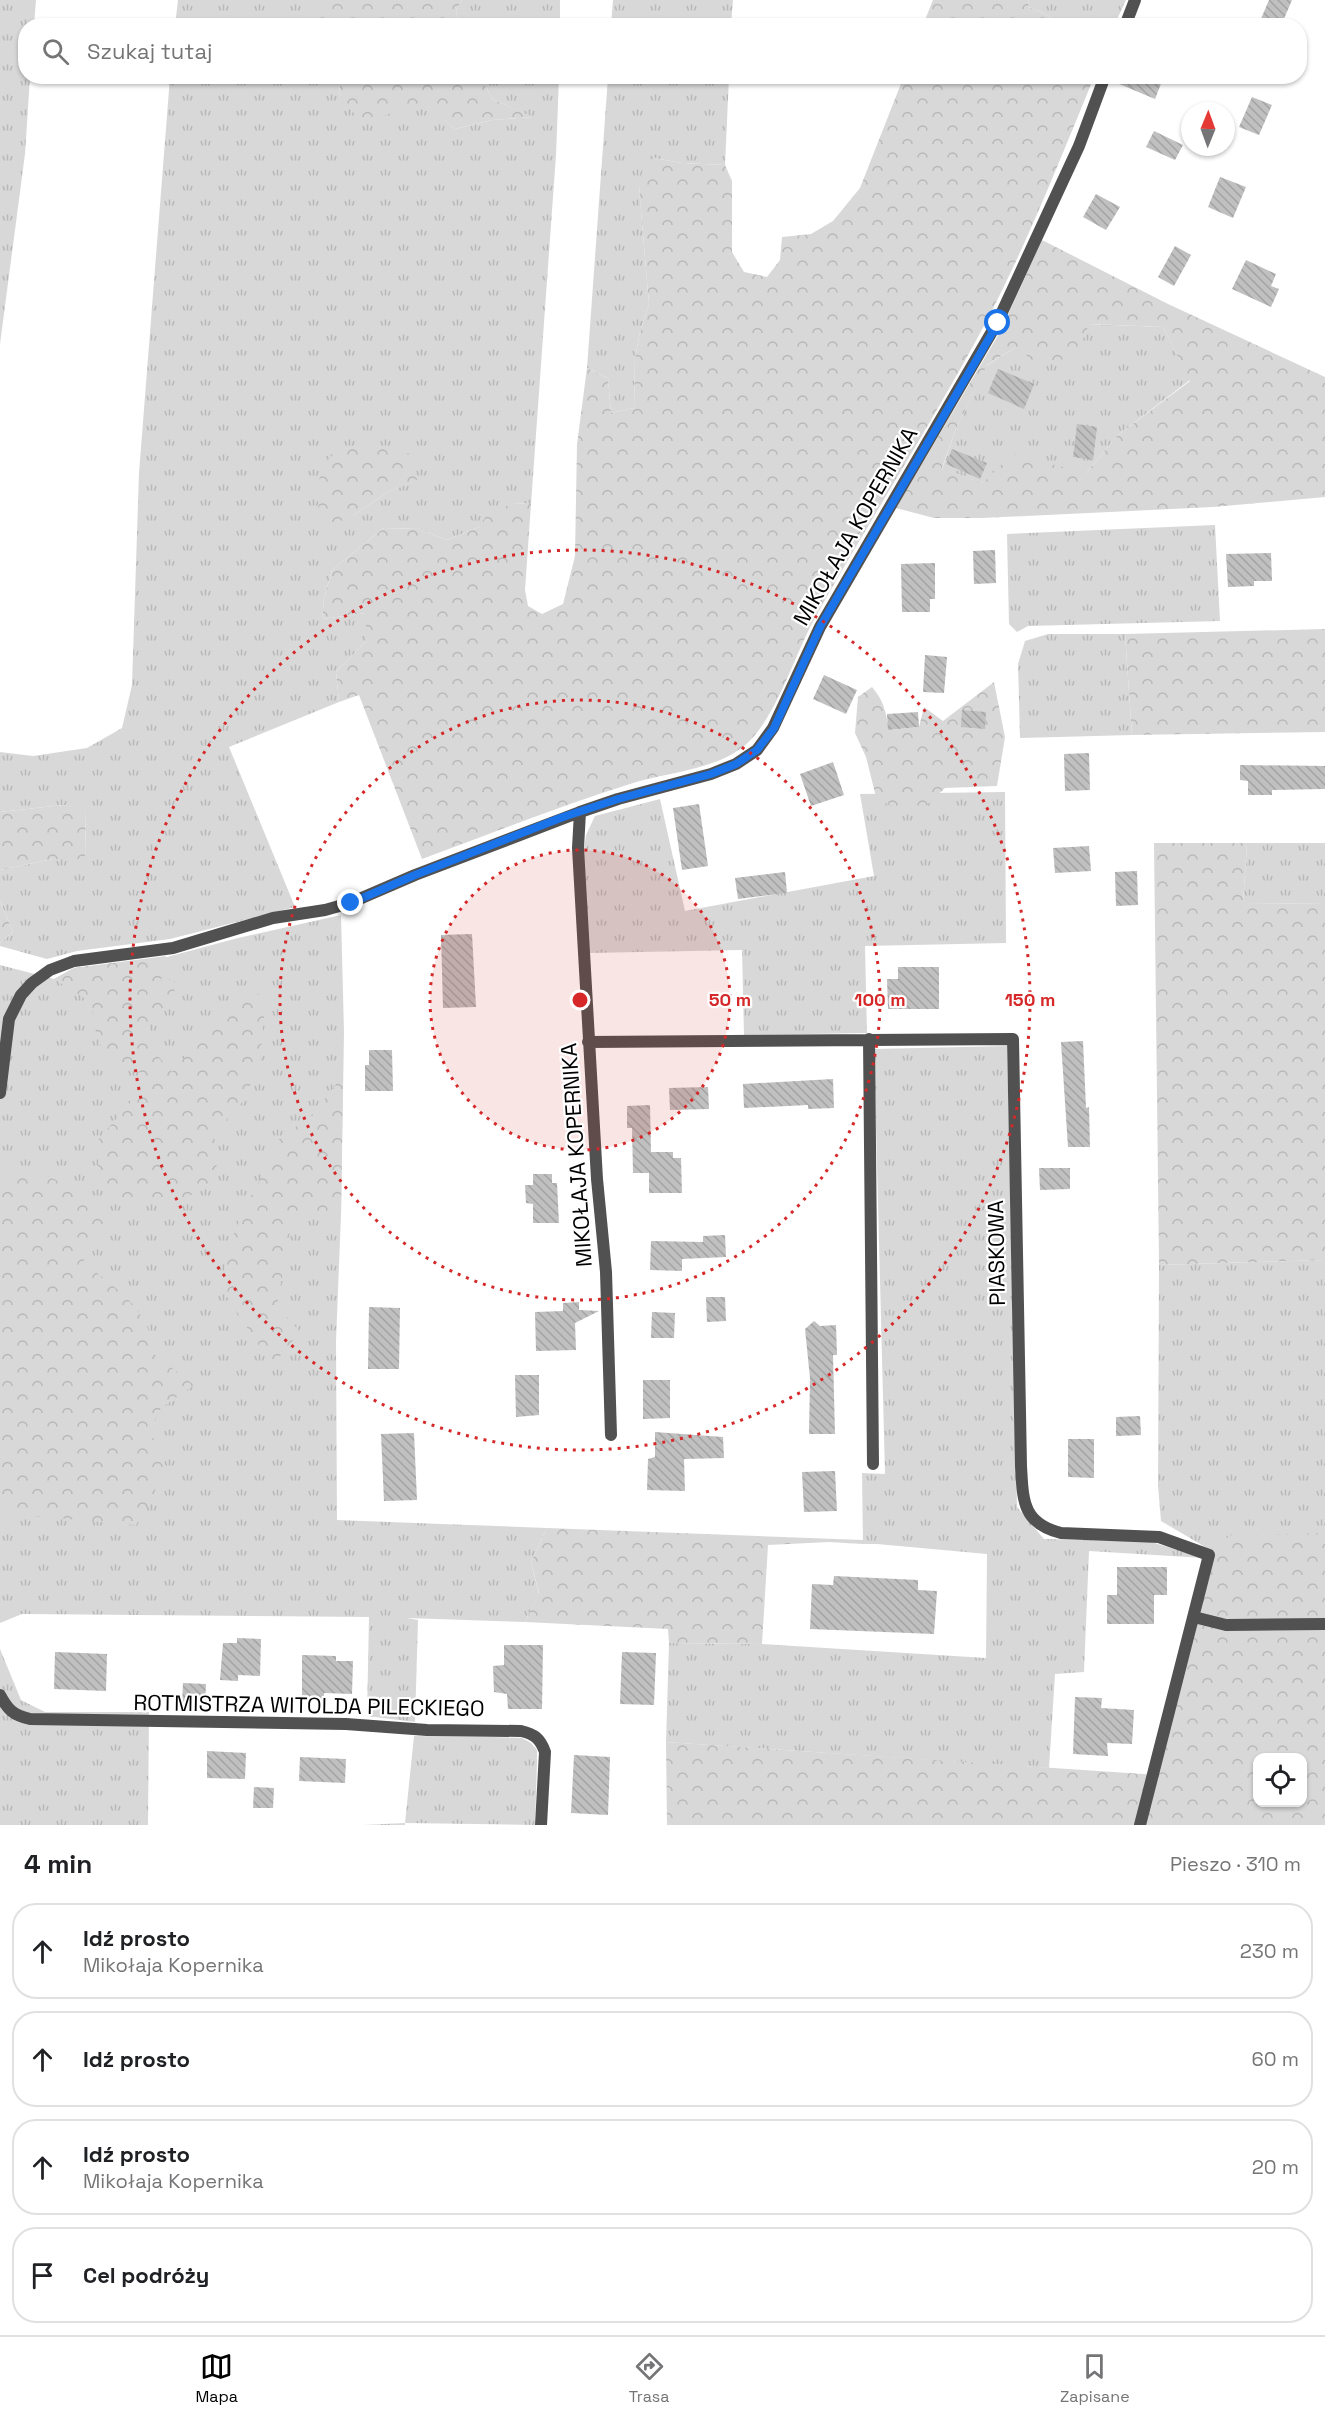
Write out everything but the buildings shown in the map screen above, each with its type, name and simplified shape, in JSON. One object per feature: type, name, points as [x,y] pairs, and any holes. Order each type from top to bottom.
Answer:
[{"type":"street","points":[[1128,18],[1135,0]]},
{"type":"street","name":"MIKOŁAJA KOPERNIKA","points":[[611,1435],[606,1272],[597,1179],[578,848],[580,812],[618,799],[711,774],[736,764],[757,750],[774,728],[820,627],[998,323],[1078,146],[1102,84]]},
{"type":"street","points":[[0,1093],[9,1019],[32,983],[50,970],[74,962],[173,948],[273,918],[325,910],[376,893],[415,875],[580,812]]},
{"type":"street","points":[[588,1042],[869,1039],[873,1464]]},
{"type":"street","name":"PIASKOWA","points":[[869,1039],[1013,1039],[1021,1466],[1025,1509],[1035,1521],[1049,1530],[1061,1533],[1159,1537],[1209,1555],[1194,1617]]},
{"type":"street","points":[[1140,1825],[1194,1617],[1226,1625],[1325,1624]]},
{"type":"street","name":"ROTMISTRZA WITOLDA PILECKIEGO","points":[[0,1695],[8,1710],[30,1719],[335,1724],[427,1730],[526,1732],[541,1740],[545,1752],[541,1825]]},
{"type":"green space","points":[[0,0],[36,0],[35,18],[18,18],[18,84],[30,84],[25,154],[0,344]]},
{"type":"green space","points":[[178,0],[317,0],[317,18],[176,18]]},
{"type":"green space","points":[[317,0],[462,0],[456,11],[458,18],[317,17]]},
{"type":"green space","points":[[462,0],[560,0],[560,18],[458,18],[456,11]]},
{"type":"green space","points":[[613,0],[733,0],[732,18],[612,18]]},
{"type":"green space","points":[[933,0],[1028,0],[1029,7],[1052,18],[926,18]]},
{"type":"green space","points":[[1028,0],[1126,0],[1118,18],[1052,18],[1029,7]]},
{"type":"green space","points":[[169,84],[339,84],[340,98],[424,102],[455,129],[492,120],[532,117],[492,99],[484,84],[559,84],[556,155],[531,504],[514,503],[479,527],[447,540],[419,529],[384,528],[332,570],[324,598],[322,619],[366,613],[366,641],[336,672],[339,702],[229,747],[295,907],[170,939],[77,951],[47,959],[0,946],[0,943],[13,932],[0,901],[0,870],[53,859],[85,859],[86,810],[63,805],[0,812],[0,752],[33,756],[87,748],[122,728],[132,685],[139,473]],"holes":[[[347,448],[416,480],[386,493],[353,516]]]},
{"type":"green space","points":[[339,84],[484,84],[492,99],[533,117],[492,120],[455,129],[423,102],[363,123],[340,98]]},
{"type":"green space","points":[[607,84],[729,84],[725,165],[682,163],[654,158],[639,187],[649,304],[635,358],[634,408],[611,413],[608,378],[587,368]]},
{"type":"green space","points":[[901,84],[1091,84],[1029,233],[985,324],[816,616],[774,706],[752,738],[740,749],[716,762],[604,792],[422,859],[359,695],[339,702],[336,672],[366,641],[366,613],[322,619],[324,598],[332,570],[384,528],[419,529],[447,540],[479,527],[488,513],[514,503],[531,504],[525,590],[528,606],[542,614],[563,604],[575,556],[577,444],[587,368],[608,378],[611,413],[634,408],[635,358],[649,304],[639,187],[644,163],[654,158],[682,163],[725,165],[732,181],[732,252],[744,272],[767,277],[780,260],[782,237],[811,234],[833,221],[860,188]]},
{"type":"green space","points":[[1042,240],[1168,304],[1325,377],[1325,497],[1213,507],[982,518],[934,518],[896,508],[1000,332]],"holes":[[[1089,324],[1163,327],[1190,381],[1118,435],[1086,473],[1012,454],[983,483],[942,468],[955,431],[987,365],[1016,347],[1037,364],[1076,357]]]},
{"type":"green space","points":[[1089,324],[1163,327],[1190,380],[1118,435],[1086,473],[983,483],[942,469],[955,431],[986,366],[1016,347]]},
{"type":"green space","points":[[381,446],[410,454],[417,480],[386,493],[353,516],[321,529],[318,505],[319,481],[328,460],[336,453],[348,448]]},
{"type":"green space","points":[[1215,525],[1220,621],[1028,626],[1017,632],[1009,624],[1007,534]]},
{"type":"green space","points":[[1325,629],[1325,732],[1132,735],[1125,634]]},
{"type":"green space","points":[[1048,634],[1125,634],[1132,735],[1020,738],[1018,664],[1025,641]]},
{"type":"green space","points":[[994,682],[1005,737],[997,786],[945,788],[919,813],[877,801],[866,757],[855,733],[858,697],[872,687],[884,707],[889,730],[919,727],[924,707],[943,721]]},
{"type":"green space","points":[[1005,792],[1006,943],[865,946],[867,1033],[744,1035],[742,950],[589,953],[583,857],[586,835],[595,816],[660,799],[685,911],[874,876],[860,794]]},
{"type":"green space","points":[[63,805],[86,809],[85,859],[53,859],[0,870],[0,812]]},
{"type":"green space","points":[[1154,843],[1247,843],[1243,903],[1325,904],[1325,1260],[1159,1265]]},
{"type":"green space","points":[[1247,843],[1325,843],[1325,904],[1243,903]]},
{"type":"green space","points":[[0,901],[13,932],[0,943]]},
{"type":"green space","points":[[341,915],[344,1032],[336,1341],[337,1520],[547,1528],[531,1562],[539,1594],[525,1622],[407,1618],[418,1620],[415,1722],[367,1716],[369,1617],[22,1614],[0,1623],[0,965],[54,979],[74,968],[167,957],[238,938]]},
{"type":"green space","points":[[166,956],[161,981],[174,979],[175,1006],[149,1018],[151,1048],[172,1072],[232,995],[266,994],[260,1060],[245,1099],[213,1135],[220,1154],[210,1187],[170,1204],[126,1201],[99,1177],[97,1141],[130,1103],[142,1073],[107,1064],[95,1029],[92,1003],[54,979],[74,968]]},
{"type":"green space","points":[[1007,1046],[1017,1507],[1044,1539],[1148,1541],[1204,1558],[1089,1551],[1084,1672],[1055,1674],[1049,1768],[666,1742],[669,1643],[762,1644],[986,1658],[987,1554],[863,1544],[862,1473],[885,1474],[874,1049]]},
{"type":"green space","points":[[343,1075],[341,1215],[305,1210],[290,1232],[277,1305],[300,1332],[272,1366],[222,1289],[226,1253],[245,1207],[267,1167],[270,1146],[314,1113]]},
{"type":"green space","points":[[35,1170],[79,1191],[109,1213],[83,1262],[119,1291],[139,1312],[151,1338],[154,1354],[194,1385],[161,1408],[149,1432],[166,1458],[152,1500],[136,1525],[0,1513],[0,1175]]},
{"type":"green space","points":[[1325,1260],[1325,1533],[1212,1551],[1161,1521],[1158,1486],[1159,1265]]},
{"type":"green space","points":[[547,1528],[863,1540],[863,1544],[829,1542],[768,1545],[762,1644],[669,1643],[668,1629],[525,1622],[539,1593],[531,1562]]},
{"type":"green space","points":[[1325,1533],[1325,1825],[667,1825],[666,1742],[1158,1775],[1213,1546],[1232,1535]]},
{"type":"green space","points":[[0,1649],[21,1700],[45,1712],[149,1712],[148,1825],[0,1825]]},
{"type":"green space","points":[[414,1736],[522,1738],[537,1750],[535,1825],[405,1823]]},
{"type":"green space","points":[[405,1823],[405,1825],[363,1825]]},
{"type":"route","points":[[351,903],[415,875],[563,817],[618,799],[711,774],[736,764],[757,750],[774,728],[820,627],[998,323]]}]
